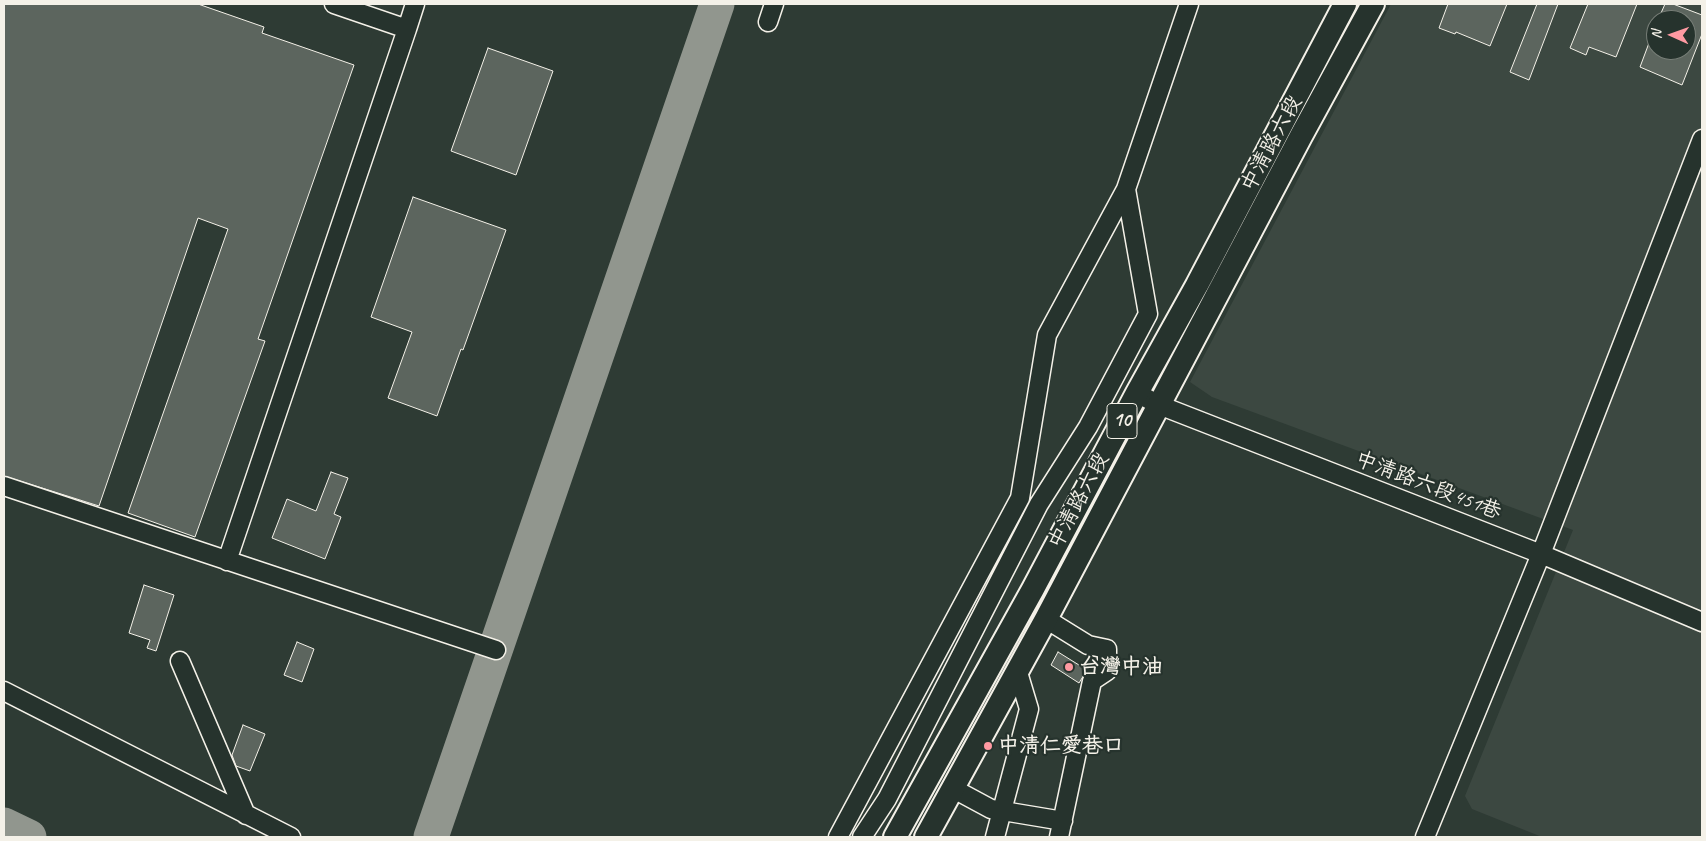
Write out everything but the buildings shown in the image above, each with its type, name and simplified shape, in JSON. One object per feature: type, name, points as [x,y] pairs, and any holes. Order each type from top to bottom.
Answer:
[{"type":"main road","name":"中清路六段","points":[[895,837],[1032,590],[1137,392],[1246,194],[1345,4]]},
{"type":"main road","name":"中清路六段","points":[[926,837],[1046,618],[1296,144],[1373,4]]},
{"type":"street","points":[[334,4],[407,29]]},
{"type":"street","points":[[227,561],[415,4]]},
{"type":"street","points":[[768,22],[774,4]]},
{"type":"street","points":[[838,837],[1020,498],[1047,335],[1126,189],[1189,4]]},
{"type":"street","points":[[1428,837],[1541,554],[1702,138]]},
{"type":"street","points":[[862,837],[886,799],[1039,504],[1088,427],[1148,314],[1126,189]]},
{"type":"street","name":"中清路六段451巷","points":[[1137,392],[1159,405],[1541,554],[1702,622]]},
{"type":"street","points":[[4,486],[496,650]]},
{"type":"street","points":[[952,788],[991,809],[1061,829],[1092,681],[1107,671],[1107,650],[1088,645],[1046,618]]},
{"type":"street","points":[[180,661],[246,815]]},
{"type":"street","points":[[995,837],[1029,709],[1017,669]]},
{"type":"street","points":[[4,691],[291,837]]},
{"type":"shaded area","points":[[1391,4],[1702,4],[1702,837],[1542,837],[1472,809],[1465,796],[1573,530],[1212,397],[1190,382]]},
{"type":"taxiway","points":[[431,837],[717,4]]},
{"type":"taxiway","points":[[4,825],[29,837]]},
{"type":"place","name":"台灣中油","points":[[1069,667]]},
{"type":"place","name":"中清仁愛巷口","points":[[988,746]]}]
